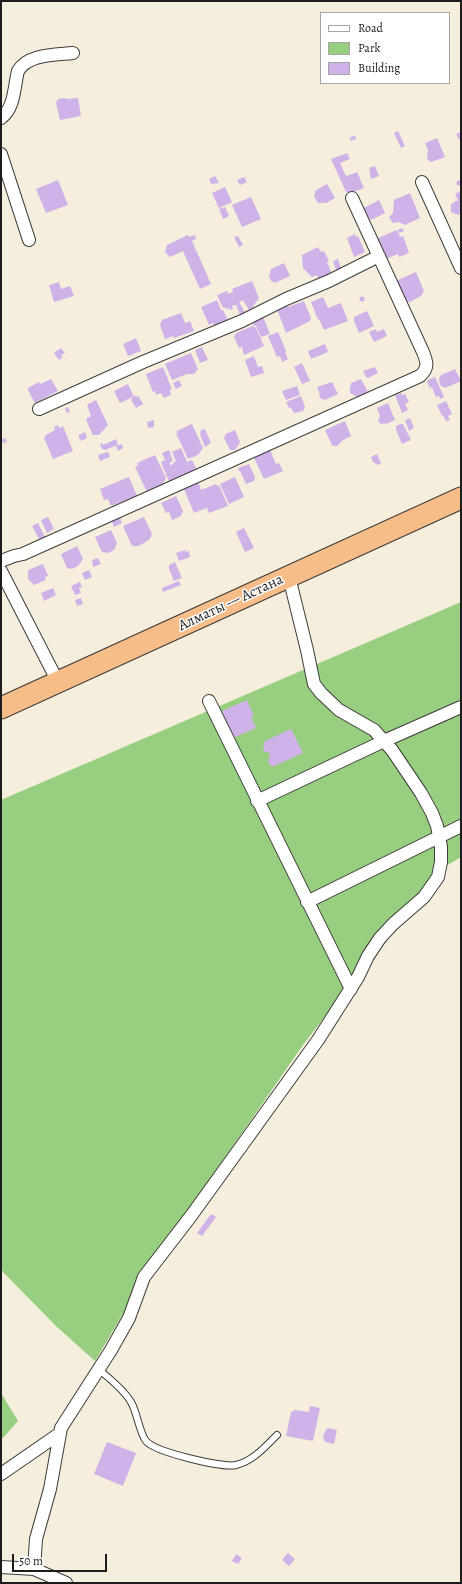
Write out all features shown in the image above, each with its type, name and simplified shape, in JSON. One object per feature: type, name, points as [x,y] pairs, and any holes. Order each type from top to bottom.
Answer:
[{"type":"highway","name":"Алматы — Астана","points":[[1,708],[460,500]]},
{"type":"street","points":[[1,118],[8,110],[11,102],[20,66],[26,62],[38,58],[73,53]]},
{"type":"street","points":[[1,154],[29,240]]},
{"type":"street","points":[[422,182],[461,268]]},
{"type":"street","points":[[1,562],[23,554],[420,376],[425,371],[428,363],[352,198]]},
{"type":"street","points":[[39,409],[143,362],[242,321],[379,256]]},
{"type":"street","points":[[1,572],[58,682]]},
{"type":"street","points":[[34,1569],[36,1539],[50,1489],[61,1428],[130,1318],[144,1277],[191,1216],[318,1040],[351,989],[368,956],[380,938],[393,924],[424,897],[438,877],[441,862],[439,836],[432,813],[421,793],[392,750],[374,730],[339,710],[321,694],[314,684],[308,650],[289,577]]},
{"type":"street","points":[[209,701],[351,989]]},
{"type":"street","points":[[257,801],[384,741],[461,707]]},
{"type":"street","points":[[307,902],[461,826]]},
{"type":"street","points":[[1,1474],[59,1434]]},
{"type":"street","points":[[1,1567],[34,1569],[66,1583]]},
{"type":"lane","points":[[98,1370],[112,1380],[132,1402],[145,1440],[150,1445],[159,1449],[202,1462],[234,1466],[246,1462],[263,1450],[276,1435]]},
{"type":"green space","points":[[461,602],[461,857],[436,872],[303,1045],[160,1251],[95,1361],[57,1327],[1,1270],[1,800]]},
{"type":"green space","points":[[1,1393],[18,1421],[1,1440]]},
{"type":"building","points":[[78,98],[81,116],[60,120],[56,103],[58,99]]},
{"type":"building","points":[[398,131],[405,146],[401,148],[394,133]]},
{"type":"building","points":[[461,132],[461,143],[456,134]]},
{"type":"building","points":[[355,136],[356,139],[351,141],[350,137]]},
{"type":"building","points":[[437,138],[445,157],[431,162],[427,159],[428,150],[425,143]]},
{"type":"building","points":[[347,153],[350,159],[340,163],[346,176],[344,177],[357,172],[364,188],[351,193],[346,192],[331,159]]},
{"type":"building","points":[[375,166],[379,176],[371,179],[369,168]]},
{"type":"building","points":[[215,176],[219,183],[211,184],[209,179]]},
{"type":"building","points":[[244,177],[247,182],[240,185],[237,180]]},
{"type":"building","points":[[58,180],[68,205],[46,213],[36,189]]},
{"type":"building","points":[[459,180],[462,183],[459,186],[456,183]]},
{"type":"building","points":[[327,184],[335,198],[326,203],[318,203],[314,196],[316,190]]},
{"type":"building","points":[[225,187],[232,202],[219,208],[212,193]]},
{"type":"building","points":[[461,191],[461,213],[458,215],[451,212],[451,204],[458,200],[455,194]]},
{"type":"building","points":[[410,193],[420,218],[405,225],[399,222],[393,223],[389,217],[393,213],[394,200]]},
{"type":"building","points":[[251,197],[261,219],[242,227],[232,205]]},
{"type":"building","points":[[379,200],[385,213],[371,220],[367,215],[365,216],[362,209]]},
{"type":"building","points":[[225,207],[229,216],[223,219],[219,209]]},
{"type":"building","points":[[402,228],[404,231],[399,233],[398,230]]},
{"type":"building","points":[[397,230],[400,237],[403,236],[409,253],[399,257],[398,254],[386,259],[379,254],[381,246],[378,238]]},
{"type":"building","points":[[355,234],[356,237],[358,236],[365,252],[354,257],[347,238]]},
{"type":"building","points":[[188,235],[189,237],[195,235],[196,239],[192,241],[211,284],[200,289],[183,251],[170,257],[165,252],[167,245]]},
{"type":"building","points":[[238,236],[243,245],[239,247],[234,237]]},
{"type":"building","points":[[318,247],[321,252],[324,251],[329,261],[327,262],[332,274],[320,280],[316,275],[312,277],[303,268],[302,255]]},
{"type":"building","points":[[338,259],[341,268],[336,270],[333,261]]},
{"type":"building","points":[[284,263],[290,276],[275,283],[271,281],[269,276],[271,269]]},
{"type":"building","points":[[416,272],[424,291],[421,296],[410,302],[404,302],[396,281]]},
{"type":"building","points":[[252,281],[259,298],[253,306],[254,307],[249,310],[243,300],[239,302],[245,312],[245,314],[241,317],[236,305],[232,306],[233,309],[230,310],[229,308],[223,308],[217,295],[227,291],[228,294],[233,292],[232,289]]},
{"type":"building","points":[[59,282],[61,289],[70,286],[74,296],[54,302],[49,285]]},
{"type":"building","points":[[362,296],[365,299],[362,302],[359,299]]},
{"type":"building","points":[[323,297],[328,308],[341,303],[348,321],[324,330],[319,319],[318,320],[311,302]]},
{"type":"building","points":[[217,300],[221,310],[223,310],[228,320],[214,326],[213,323],[209,325],[201,307]]},
{"type":"building","points":[[304,301],[311,318],[310,321],[286,333],[277,309],[287,305],[288,307]]},
{"type":"building","points":[[367,311],[374,326],[359,333],[354,317]]},
{"type":"building","points":[[181,313],[185,323],[190,321],[194,331],[174,338],[173,336],[165,339],[160,325],[162,320]]},
{"type":"building","points":[[263,317],[270,334],[261,337],[256,326],[254,326],[252,322]]},
{"type":"building","points":[[253,326],[256,328],[264,346],[244,355],[242,347],[239,348],[234,337],[236,333]]},
{"type":"building","points":[[376,329],[377,332],[384,329],[387,336],[374,342],[369,332]]},
{"type":"building","points":[[278,332],[288,359],[282,362],[280,356],[277,357],[268,336]]},
{"type":"building","points":[[136,338],[141,351],[128,356],[123,344]]},
{"type":"building","points":[[325,344],[328,352],[311,359],[308,351]]},
{"type":"building","points":[[202,347],[208,360],[200,363],[195,350]]},
{"type":"building","points":[[61,348],[65,353],[61,355],[63,357],[59,360],[54,353]]},
{"type":"building","points":[[191,353],[198,369],[194,374],[187,374],[172,380],[165,364]]},
{"type":"building","points":[[254,356],[258,367],[262,366],[264,373],[251,377],[245,360]]},
{"type":"building","points":[[302,363],[310,381],[302,384],[294,367]]},
{"type":"building","points":[[163,367],[172,389],[170,390],[171,395],[164,398],[161,393],[156,395],[155,391],[153,392],[146,374]]},
{"type":"building","points":[[375,367],[378,373],[368,378],[366,377],[363,371]]},
{"type":"building","points":[[455,369],[461,381],[445,388],[440,385],[439,379],[441,375]]},
{"type":"building","points":[[435,377],[444,397],[440,399],[439,396],[436,397],[432,387],[430,388],[427,382]]},
{"type":"building","points":[[51,379],[58,391],[35,403],[28,388],[39,382],[40,384]]},
{"type":"building","points":[[361,379],[368,392],[357,397],[350,393],[350,387],[351,383]]},
{"type":"building","points":[[179,380],[182,386],[176,389],[173,383]]},
{"type":"building","points":[[332,382],[338,394],[325,400],[320,398],[317,387]]},
{"type":"building","points":[[128,384],[133,395],[131,398],[120,403],[114,391]]},
{"type":"building","points":[[297,386],[300,395],[286,400],[282,391]]},
{"type":"building","points":[[401,393],[402,395],[405,394],[409,402],[405,404],[408,410],[402,413],[395,395]]},
{"type":"building","points":[[135,395],[136,397],[138,396],[143,404],[136,408],[131,400]]},
{"type":"building","points":[[301,396],[305,407],[303,411],[294,413],[286,402]]},
{"type":"building","points":[[96,400],[108,425],[99,435],[93,435],[86,420],[91,416],[87,405]]},
{"type":"building","points":[[446,401],[452,414],[448,416],[450,420],[446,421],[437,405]]},
{"type":"building","points":[[388,403],[395,420],[386,424],[381,424],[378,421],[380,416],[377,408]]},
{"type":"building","points":[[68,407],[70,412],[67,413],[65,408]]},
{"type":"building","points":[[410,418],[414,428],[409,431],[405,420]]},
{"type":"building","points":[[154,420],[154,427],[148,428],[147,422]]},
{"type":"building","points":[[345,421],[351,436],[343,440],[337,446],[334,446],[332,445],[325,430]]},
{"type":"building","points":[[192,424],[203,448],[198,455],[188,459],[176,433],[178,433],[177,431]]},
{"type":"building","points":[[403,424],[411,440],[402,444],[396,430],[396,426]]},
{"type":"building","points":[[58,425],[59,428],[63,426],[73,451],[53,459],[44,438],[46,435],[55,430],[54,427]]},
{"type":"building","points":[[205,429],[211,443],[205,447],[200,434],[201,430]]},
{"type":"building","points":[[235,430],[240,442],[235,450],[230,450],[224,438],[226,434]]},
{"type":"building","points":[[85,432],[87,438],[81,441],[79,435]]},
{"type":"building","points":[[3,438],[7,440],[5,443],[2,442]]},
{"type":"building","points":[[116,439],[118,445],[105,450],[102,449],[100,444],[102,443],[103,445]]},
{"type":"building","points":[[122,444],[123,448],[118,451],[116,446]]},
{"type":"building","points":[[181,448],[187,462],[192,460],[198,472],[170,484],[161,462],[165,460],[162,453],[169,450],[173,461],[170,462],[170,466],[176,461],[172,452]]},
{"type":"building","points":[[270,450],[276,464],[279,463],[283,471],[264,479],[254,458],[261,452],[264,453]]},
{"type":"building","points":[[108,452],[110,457],[100,461],[98,455]]},
{"type":"building","points":[[377,454],[381,463],[378,465],[373,462],[371,457]]},
{"type":"building","points":[[155,455],[166,478],[162,485],[147,492],[135,467],[138,466],[137,463]]},
{"type":"building","points":[[249,464],[255,477],[254,481],[246,484],[238,468]]},
{"type":"building","points":[[129,477],[137,496],[111,506],[108,499],[104,500],[100,489]]},
{"type":"building","points":[[235,477],[244,497],[229,504],[220,484]]},
{"type":"building","points":[[198,481],[201,490],[216,484],[217,486],[219,485],[228,506],[209,513],[207,508],[194,513],[183,487]]},
{"type":"building","points":[[176,496],[183,511],[181,516],[172,520],[169,512],[166,513],[161,503]]},
{"type":"building","points":[[48,517],[54,529],[47,533],[41,520]]},
{"type":"building","points":[[120,517],[122,523],[114,527],[112,521]]},
{"type":"building","points":[[144,517],[152,534],[150,539],[139,546],[132,546],[123,526]]},
{"type":"building","points":[[38,523],[45,537],[39,539],[32,526]]},
{"type":"building","points":[[244,528],[254,548],[245,552],[236,532]]},
{"type":"building","points":[[111,530],[117,543],[114,550],[108,553],[102,552],[95,537]]},
{"type":"building","points":[[77,546],[83,559],[78,566],[72,569],[67,568],[61,554]]},
{"type":"building","points":[[185,550],[186,552],[189,551],[190,557],[179,561],[176,553]]},
{"type":"building","points":[[98,558],[101,564],[93,567],[92,560]]},
{"type":"building","points":[[175,562],[182,578],[174,581],[169,565]]},
{"type":"building","points":[[43,564],[48,576],[45,577],[46,580],[34,585],[28,579],[28,570]]},
{"type":"building","points":[[89,570],[92,577],[85,580],[82,573]]},
{"type":"building","points":[[179,581],[181,585],[163,592],[162,588]]},
{"type":"building","points":[[80,582],[82,587],[79,588],[81,593],[75,595],[71,586]]},
{"type":"building","points":[[53,588],[56,595],[44,601],[41,593]]},
{"type":"building","points":[[81,598],[83,604],[77,606],[75,600]]},
{"type":"building","points":[[247,700],[254,716],[251,717],[256,728],[233,738],[222,711]]},
{"type":"building","points":[[291,729],[303,753],[272,767],[268,762],[270,755],[269,753],[263,750],[265,741]]},
{"type":"building","points":[[211,1214],[216,1217],[202,1236],[197,1233]]},
{"type":"building","points":[[310,1406],[320,1408],[313,1441],[286,1436],[291,1412],[295,1410],[309,1412]]},
{"type":"building","points":[[328,1428],[337,1430],[334,1444],[325,1442],[323,1437]]},
{"type":"building","points":[[107,1442],[136,1453],[123,1486],[94,1474]]},
{"type":"building","points":[[288,1553],[295,1559],[289,1566],[282,1560]]},
{"type":"building","points":[[236,1554],[242,1558],[238,1564],[232,1561]]}]
